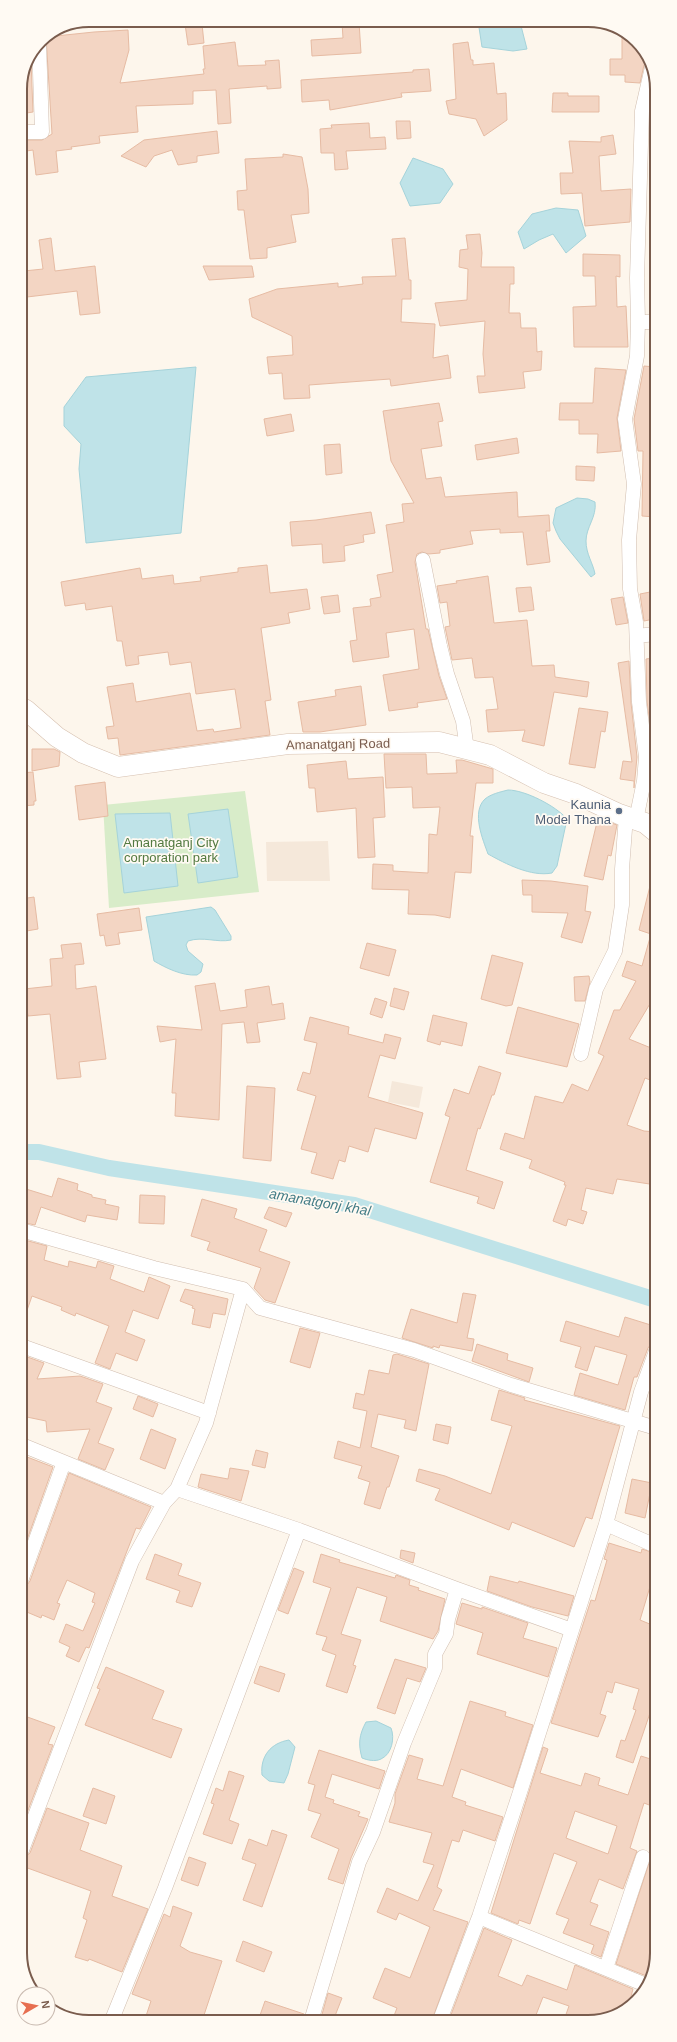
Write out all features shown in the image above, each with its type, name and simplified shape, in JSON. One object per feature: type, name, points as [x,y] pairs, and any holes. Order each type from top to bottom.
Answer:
[{"type":"main road","name":"Amanatganj Road","points":[[27,711],[57,737],[82,753],[118,767],[288,744],[439,742],[467,750],[490,754],[544,783],[576,794],[645,823],[650,827]]},
{"type":"street","points":[[27,132],[42,132],[39,52]]},
{"type":"street","points":[[580,1054],[596,989],[614,952],[622,905],[622,869],[631,818],[644,781],[646,757],[639,702],[637,636],[630,582],[629,540],[634,484],[625,419],[636,356],[642,111],[649,80]]},
{"type":"street","points":[[638,322],[650,322]]},
{"type":"street","points":[[423,560],[440,646],[447,674],[463,721],[467,750]]},
{"type":"street","points":[[637,636],[650,635]]},
{"type":"street","points":[[27,1231],[154,1268],[243,1289],[260,1308],[414,1350],[511,1385],[650,1426]]},
{"type":"street","points":[[27,1837],[132,1562],[164,1503],[177,1489],[209,1412],[243,1289]]},
{"type":"street","points":[[27,1348],[209,1412]]},
{"type":"street","points":[[442,2015],[479,1917],[572,1630],[606,1524],[632,1422],[650,1369]]},
{"type":"street","points":[[27,1447],[164,1503]]},
{"type":"street","points":[[27,1564],[64,1462]]},
{"type":"street","points":[[177,1489],[299,1530],[457,1590],[572,1630]]},
{"type":"street","points":[[606,1524],[650,1543]]},
{"type":"street","points":[[114,2015],[166,1888],[299,1530]]},
{"type":"street","points":[[313,2015],[359,1862],[373,1832],[404,1742],[435,1668],[435,1654],[446,1634],[448,1619],[457,1590]]},
{"type":"street","points":[[606,1968],[643,1857]]},
{"type":"street","points":[[479,1917],[642,1983]]},
{"type":"shaded area","points":[[328,841],[330,881],[267,881],[266,842]]},
{"type":"shaded area","points":[[392,1081],[423,1087],[419,1108],[388,1102]]},
{"type":"green space","name":"Amanatganj City corporation park","points":[[245,791],[259,892],[109,908],[103,805]]},
{"type":"water","points":[[479,27],[521,27],[527,49],[513,51],[482,47]]},
{"type":"water","points":[[413,158],[443,169],[453,184],[440,203],[410,206],[400,183]]},
{"type":"water","points":[[556,208],[578,210],[586,236],[566,253],[553,234],[524,249],[518,232],[532,214]]},
{"type":"water","points":[[196,367],[181,533],[86,543],[79,469],[81,444],[64,426],[64,407],[86,377]]},
{"type":"water","points":[[577,498],[588,499],[595,502],[593,517],[586,536],[587,550],[595,574],[591,577],[560,539],[553,523],[556,508]]},
{"type":"water","points":[[508,790],[523,793],[540,800],[556,809],[567,819],[557,866],[552,873],[544,874],[519,869],[488,854],[479,826],[479,811],[485,799],[496,793]]},
{"type":"water","points":[[228,809],[238,877],[198,883],[188,814]]},
{"type":"water","points":[[170,813],[178,886],[124,893],[115,814]]},
{"type":"water","points":[[211,907],[215,910],[231,936],[231,940],[220,941],[199,939],[188,941],[186,945],[188,951],[203,964],[201,972],[197,975],[180,973],[154,961],[146,917]]},
{"type":"water","points":[[376,1721],[391,1728],[393,1736],[392,1745],[385,1757],[374,1761],[362,1758],[360,1744],[362,1731],[366,1722]]},
{"type":"water","points":[[289,1740],[295,1747],[284,1783],[269,1781],[262,1775],[265,1756],[272,1747]]},
{"type":"building","points":[[185,27],[202,27],[204,43],[188,45]]},
{"type":"building","points":[[342,27],[359,27],[361,53],[312,56],[311,40],[343,38]]},
{"type":"building","points":[[128,30],[129,50],[120,83],[204,74],[203,46],[235,42],[238,66],[266,65],[265,61],[279,60],[281,88],[267,89],[267,86],[229,89],[231,123],[218,124],[216,90],[193,91],[193,104],[136,106],[138,132],[99,136],[100,143],[71,147],[72,149],[56,151],[58,172],[36,175],[33,150],[27,151],[27,140],[42,140],[52,134],[46,44],[57,36]]},
{"type":"building","points":[[622,37],[635,48],[645,64],[640,83],[625,82],[625,75],[610,75],[610,59],[622,59]]},
{"type":"building","points":[[468,42],[473,65],[494,63],[497,94],[506,93],[507,120],[484,136],[476,119],[449,114],[446,101],[456,99],[453,44]]},
{"type":"building","points":[[31,67],[33,112],[27,113],[28,77]]},
{"type":"building","points":[[429,69],[431,91],[401,93],[402,97],[330,110],[329,100],[302,102],[301,80],[413,72],[413,70]]},
{"type":"building","points":[[553,93],[568,93],[568,96],[599,96],[599,112],[552,112]]},
{"type":"building","points":[[396,121],[410,121],[411,138],[397,139]]},
{"type":"building","points":[[369,123],[370,138],[385,137],[386,149],[346,151],[348,169],[335,170],[334,153],[321,153],[320,129],[332,128],[331,125]]},
{"type":"building","points":[[217,131],[219,153],[197,156],[197,162],[178,165],[172,150],[154,156],[146,167],[121,156],[144,140]]},
{"type":"building","points":[[613,135],[616,154],[599,156],[601,191],[631,189],[630,222],[585,226],[582,193],[561,194],[560,173],[573,173],[569,141],[601,142],[601,137]]},
{"type":"building","points":[[283,154],[302,157],[308,189],[309,213],[291,215],[296,242],[267,248],[267,258],[250,259],[244,210],[238,210],[237,191],[247,190],[245,159],[283,157]]},
{"type":"building","points":[[480,234],[482,253],[481,267],[514,267],[514,284],[510,284],[509,313],[520,313],[521,328],[536,328],[537,352],[542,351],[541,370],[523,372],[525,388],[479,393],[477,376],[485,376],[483,354],[485,321],[440,326],[435,303],[467,300],[468,269],[459,267],[460,250],[468,249],[466,235]]},
{"type":"building","points":[[51,238],[55,271],[95,266],[100,313],[80,315],[77,291],[27,297],[27,271],[43,269],[39,240]]},
{"type":"building","points":[[405,238],[409,280],[411,280],[411,299],[402,299],[401,322],[435,324],[433,358],[448,355],[451,378],[391,386],[390,379],[309,385],[310,398],[284,399],[282,373],[269,374],[267,357],[293,355],[292,336],[252,317],[249,299],[277,289],[338,283],[338,287],[363,284],[362,277],[396,276],[392,239]]},
{"type":"building","points":[[583,254],[620,255],[620,277],[616,276],[617,307],[626,306],[628,347],[574,347],[573,307],[596,306],[595,276],[583,276]]},
{"type":"building","points":[[203,266],[252,266],[254,277],[209,280]]},
{"type":"building","points":[[644,366],[650,367],[650,517],[642,516],[643,451],[638,451],[634,419]]},
{"type":"building","points":[[595,368],[626,370],[617,418],[621,451],[597,453],[598,434],[579,434],[579,420],[559,420],[560,403],[593,403]]},
{"type":"building","points":[[439,403],[443,421],[438,422],[442,446],[421,449],[426,479],[441,477],[445,497],[517,492],[518,517],[549,515],[550,531],[546,531],[550,562],[527,565],[523,532],[500,533],[500,529],[470,531],[473,544],[440,550],[440,553],[428,554],[422,552],[417,554],[415,562],[426,629],[428,629],[439,676],[447,699],[417,703],[418,707],[389,711],[383,675],[419,669],[414,629],[386,633],[389,657],[353,662],[350,641],[357,640],[353,608],[371,606],[370,599],[381,597],[377,575],[393,572],[386,525],[404,522],[402,504],[414,503],[391,461],[383,411]]},
{"type":"building","points":[[291,414],[294,431],[267,436],[264,419]]},
{"type":"building","points":[[517,438],[519,453],[477,460],[475,445]]},
{"type":"building","points":[[340,444],[342,473],[326,475],[324,445]]},
{"type":"building","points":[[576,466],[595,467],[594,481],[576,480]]},
{"type":"building","points":[[371,512],[375,533],[363,535],[364,542],[344,546],[345,561],[323,563],[322,544],[292,546],[290,522],[316,520]]},
{"type":"building","points":[[267,565],[270,593],[307,589],[310,609],[288,613],[290,623],[261,628],[271,700],[265,701],[270,735],[120,755],[118,738],[108,739],[106,727],[114,726],[107,687],[133,683],[136,702],[190,693],[197,731],[213,729],[214,732],[241,728],[235,689],[196,694],[191,662],[170,665],[168,652],[138,656],[139,664],[126,666],[122,641],[117,641],[112,606],[86,610],[85,603],[65,606],[61,582],[140,568],[142,579],[173,575],[174,584],[201,581],[200,577],[238,572],[238,568]]},
{"type":"building","points":[[488,576],[494,623],[527,620],[532,666],[554,665],[555,677],[589,682],[587,697],[554,692],[544,746],[522,741],[525,730],[488,732],[486,710],[498,709],[493,677],[475,678],[472,658],[452,660],[445,627],[450,626],[447,602],[440,603],[437,586],[457,583],[456,581]]},
{"type":"building","points":[[531,587],[534,610],[519,612],[516,588]]},
{"type":"building","points":[[650,592],[650,620],[644,621],[640,594]]},
{"type":"building","points":[[338,595],[340,612],[324,614],[321,597]]},
{"type":"building","points":[[623,597],[628,623],[616,625],[611,599]]},
{"type":"building","points":[[650,658],[650,724],[647,701],[646,659]]},
{"type":"building","points":[[629,661],[631,703],[637,757],[634,788],[634,781],[620,779],[623,761],[632,762],[618,663]]},
{"type":"building","points":[[361,686],[366,725],[320,732],[303,732],[298,702],[336,696],[335,690]]},
{"type":"building","points":[[579,708],[608,712],[605,732],[601,731],[595,768],[569,764]]},
{"type":"building","points":[[32,749],[54,749],[60,752],[59,766],[32,771]]},
{"type":"building","points":[[384,754],[426,754],[427,774],[457,773],[456,760],[462,760],[493,769],[493,783],[476,783],[470,836],[473,836],[471,873],[455,872],[450,918],[435,915],[408,914],[409,890],[372,889],[373,864],[393,865],[393,871],[428,873],[429,834],[437,835],[440,807],[413,808],[412,787],[386,788]]},
{"type":"building","points":[[346,761],[348,779],[383,777],[385,817],[373,818],[375,857],[358,858],[356,808],[317,812],[315,788],[309,788],[307,765]]},
{"type":"building","points":[[27,772],[33,772],[36,801],[34,801],[34,805],[27,806]]},
{"type":"building","points":[[105,782],[108,816],[79,820],[75,786]]},
{"type":"building","points":[[598,818],[617,825],[611,856],[608,855],[603,880],[584,876]]},
{"type":"building","points":[[522,880],[551,881],[588,886],[585,911],[591,912],[582,943],[561,937],[568,913],[532,912],[532,895],[523,895]]},
{"type":"building","points":[[650,886],[650,934],[639,930]]},
{"type":"building","points":[[34,897],[38,929],[27,931],[27,898]]},
{"type":"building","points":[[139,908],[142,930],[118,933],[120,944],[106,946],[104,935],[100,936],[97,914]]},
{"type":"building","points":[[650,938],[650,1004],[629,1039],[650,1048],[650,1080],[645,1078],[627,1125],[650,1132],[650,1184],[617,1179],[613,1194],[586,1188],[581,1210],[587,1212],[583,1224],[568,1219],[566,1226],[553,1221],[566,1185],[564,1185],[565,1182],[529,1168],[532,1160],[500,1149],[505,1133],[524,1139],[535,1096],[563,1103],[572,1084],[588,1091],[604,1056],[598,1053],[614,1010],[620,1010],[636,981],[622,976],[627,961],[642,966]]},
{"type":"building","points":[[81,943],[84,964],[75,965],[76,989],[96,986],[106,1059],[79,1062],[81,1077],[57,1079],[50,1014],[28,1016],[27,989],[52,986],[50,959],[63,958],[61,945]]},
{"type":"building","points":[[367,943],[396,950],[389,976],[360,968]]},
{"type":"building","points":[[492,955],[523,963],[512,1005],[506,1006],[481,999]]},
{"type":"building","points":[[589,976],[590,982],[585,1001],[575,1001],[574,977]]},
{"type":"building","points":[[215,983],[220,1011],[247,1007],[245,990],[269,986],[272,1005],[283,1003],[285,1019],[257,1023],[260,1042],[247,1043],[244,1022],[222,1024],[219,1120],[175,1116],[176,1093],[172,1093],[176,1039],[160,1042],[157,1026],[202,1030],[195,986]]},
{"type":"building","points":[[394,988],[409,992],[404,1010],[390,1006]]},
{"type":"building","points":[[375,998],[387,1002],[382,1018],[370,1014]]},
{"type":"building","points":[[518,1007],[579,1024],[567,1067],[506,1053]]},
{"type":"building","points":[[433,1015],[467,1023],[462,1046],[441,1041],[440,1045],[427,1041]]},
{"type":"building","points":[[310,1017],[349,1027],[348,1034],[383,1043],[385,1034],[401,1038],[395,1059],[380,1055],[368,1097],[423,1113],[416,1139],[375,1128],[368,1152],[349,1146],[345,1162],[339,1160],[333,1179],[311,1173],[317,1153],[301,1149],[316,1096],[297,1090],[303,1072],[310,1074],[317,1043],[304,1040]]},
{"type":"building","points":[[479,1066],[501,1073],[480,1129],[478,1128],[466,1170],[503,1182],[494,1209],[477,1203],[479,1197],[430,1182],[450,1117],[445,1115],[454,1089],[469,1094]]},
{"type":"building","points":[[247,1086],[275,1088],[271,1161],[243,1158]]},
{"type":"building","points":[[58,1178],[78,1184],[77,1190],[92,1195],[92,1197],[106,1200],[105,1204],[119,1207],[117,1220],[87,1215],[85,1222],[41,1207],[35,1225],[27,1223],[27,1189],[52,1197]]},
{"type":"building","points":[[140,1195],[165,1196],[164,1224],[139,1223]]},
{"type":"building","points":[[202,1199],[237,1209],[234,1218],[267,1230],[259,1251],[290,1262],[275,1303],[265,1300],[254,1288],[261,1268],[207,1250],[210,1242],[191,1236]]},
{"type":"building","points":[[269,1207],[292,1213],[286,1227],[264,1218]]},
{"type":"building","points":[[27,1241],[47,1246],[44,1260],[68,1267],[69,1261],[96,1268],[98,1261],[114,1266],[110,1279],[144,1292],[149,1277],[170,1286],[158,1319],[133,1310],[125,1332],[145,1340],[137,1361],[116,1353],[110,1369],[95,1363],[109,1326],[76,1313],[75,1316],[61,1310],[62,1307],[32,1296],[27,1310]]},
{"type":"building","points":[[185,1289],[228,1299],[225,1315],[213,1313],[210,1328],[192,1324],[195,1309],[192,1308],[193,1306],[180,1301]]},
{"type":"building","points":[[463,1293],[476,1295],[467,1338],[474,1339],[472,1351],[440,1345],[439,1348],[433,1346],[433,1348],[402,1338],[411,1309],[457,1323]]},
{"type":"building","points":[[625,1317],[650,1325],[650,1345],[637,1377],[634,1377],[625,1410],[574,1395],[580,1373],[618,1385],[627,1355],[595,1346],[587,1371],[575,1367],[581,1347],[560,1341],[566,1321],[619,1337]]},
{"type":"building","points":[[300,1328],[320,1333],[310,1368],[290,1362]]},
{"type":"building","points":[[477,1344],[508,1354],[507,1360],[533,1368],[529,1382],[472,1361]]},
{"type":"building","points":[[397,1354],[429,1364],[416,1431],[404,1428],[406,1420],[378,1414],[371,1447],[399,1456],[380,1509],[364,1504],[370,1482],[358,1478],[362,1466],[334,1458],[338,1441],[360,1448],[367,1411],[353,1408],[356,1393],[364,1395],[369,1370],[389,1374],[393,1355]]},
{"type":"building","points":[[27,1357],[44,1363],[37,1379],[80,1376],[103,1384],[96,1402],[112,1408],[98,1443],[114,1449],[105,1470],[78,1459],[90,1429],[47,1432],[46,1421],[27,1417]]},
{"type":"building","points":[[499,1390],[525,1398],[524,1400],[620,1426],[592,1519],[586,1517],[574,1547],[512,1522],[509,1530],[435,1500],[440,1489],[416,1481],[419,1469],[445,1476],[491,1494],[512,1426],[491,1420]]},
{"type":"building","points":[[138,1396],[158,1404],[153,1417],[133,1409]]},
{"type":"building","points":[[436,1424],[451,1427],[448,1444],[433,1440]]},
{"type":"building","points":[[151,1429],[176,1439],[165,1469],[140,1459]]},
{"type":"building","points":[[256,1450],[268,1453],[265,1468],[252,1465]]},
{"type":"building","points":[[27,1457],[53,1467],[27,1540]]},
{"type":"building","points":[[230,1468],[249,1471],[241,1501],[198,1487],[201,1474],[228,1479]]},
{"type":"building","points":[[69,1473],[151,1507],[140,1529],[136,1528],[89,1648],[86,1647],[79,1662],[66,1656],[70,1647],[59,1642],[66,1624],[83,1631],[95,1603],[92,1602],[95,1593],[67,1580],[57,1603],[60,1604],[54,1620],[42,1615],[41,1618],[27,1612],[27,1585],[30,1581]]},
{"type":"building","points":[[632,1479],[650,1483],[650,1493],[645,1518],[625,1513]]},
{"type":"building","points":[[609,1543],[641,1553],[642,1549],[650,1552],[650,1587],[640,1620],[650,1624],[650,1713],[633,1763],[616,1757],[621,1740],[625,1741],[636,1710],[633,1709],[639,1689],[615,1682],[612,1693],[607,1691],[600,1714],[606,1716],[598,1737],[551,1723],[591,1600],[595,1601],[607,1560],[604,1559]]},
{"type":"building","points":[[401,1550],[415,1553],[413,1563],[400,1558]]},
{"type":"building","points":[[155,1554],[182,1564],[178,1575],[201,1583],[192,1607],[176,1602],[180,1591],[146,1579]]},
{"type":"building","points":[[321,1554],[340,1560],[339,1562],[395,1578],[396,1575],[410,1580],[409,1585],[419,1588],[418,1590],[445,1599],[438,1631],[433,1639],[380,1621],[387,1597],[357,1587],[341,1634],[361,1640],[353,1665],[356,1666],[347,1693],[326,1686],[336,1655],[322,1650],[327,1637],[316,1634],[331,1588],[313,1582]]},
{"type":"building","points":[[294,1568],[304,1572],[288,1614],[278,1610]]},
{"type":"building","points":[[490,1576],[518,1583],[519,1581],[574,1596],[568,1616],[532,1607],[487,1591]]},
{"type":"building","points":[[462,1603],[482,1609],[482,1607],[528,1623],[523,1638],[557,1648],[548,1677],[477,1654],[483,1633],[456,1624]]},
{"type":"building","points":[[395,1659],[426,1668],[420,1682],[407,1678],[395,1714],[377,1708]]},
{"type":"building","points":[[260,1666],[285,1674],[279,1692],[254,1683]]},
{"type":"building","points":[[106,1667],[164,1691],[152,1719],[182,1729],[171,1758],[85,1725],[100,1689],[97,1688]]},
{"type":"building","points":[[470,1701],[506,1712],[505,1716],[533,1725],[513,1788],[461,1769],[452,1797],[466,1802],[465,1805],[503,1817],[495,1841],[463,1830],[459,1842],[452,1840],[437,1887],[442,1890],[433,1910],[468,1922],[434,2015],[394,2015],[397,2008],[373,1998],[385,1968],[410,1978],[430,1927],[399,1913],[396,1920],[377,1912],[387,1888],[418,1901],[434,1865],[423,1862],[432,1833],[389,1822],[395,1803],[395,1794],[409,1755],[423,1759],[417,1779],[443,1786]]},
{"type":"building","points":[[27,1717],[55,1727],[48,1744],[53,1745],[27,1813]]},
{"type":"building","points":[[543,1747],[548,1749],[540,1773],[581,1786],[585,1773],[600,1778],[598,1785],[628,1795],[641,1756],[650,1759],[650,1805],[644,1803],[630,1848],[637,1851],[623,1889],[599,1879],[590,1902],[598,1905],[590,1925],[609,1932],[601,1957],[591,1953],[594,1945],[563,1933],[569,1919],[556,1914],[577,1862],[554,1853],[530,1924],[519,1920],[518,1924],[491,1913]],"holes":[[[575,1811],[617,1826],[608,1854],[566,1838]]]},
{"type":"building","points":[[319,1750],[385,1771],[379,1789],[332,1774],[325,1797],[334,1800],[333,1803],[360,1812],[358,1816],[368,1819],[351,1858],[343,1884],[328,1879],[339,1849],[311,1837],[321,1814],[308,1810],[315,1785],[308,1783]]},
{"type":"building","points":[[229,1771],[244,1776],[229,1820],[239,1824],[232,1844],[203,1834],[214,1804],[211,1803],[216,1788],[223,1791]]},
{"type":"building","points":[[93,1788],[115,1796],[106,1824],[83,1816]]},
{"type":"building","points":[[47,1808],[89,1823],[80,1850],[122,1866],[112,1896],[148,1909],[122,1972],[89,1959],[88,1961],[75,1957],[87,1920],[83,1918],[91,1891],[27,1868],[27,1856],[30,1853]]},
{"type":"building","points":[[272,1830],[287,1835],[262,1907],[243,1900],[256,1864],[242,1859],[249,1839],[267,1846]]},
{"type":"building","points":[[189,1857],[206,1863],[198,1886],[181,1880]]},
{"type":"building","points":[[650,1860],[650,1953],[647,1973],[646,1976],[616,1964]]},
{"type":"building","points":[[173,1906],[192,1913],[180,1946],[190,1952],[222,1961],[204,2015],[146,2015],[151,2001],[132,1994],[164,1914],[170,1917]]},
{"type":"building","points":[[484,1928],[512,1940],[498,1976],[522,1986],[527,1975],[567,1990],[575,1965],[633,1989],[629,2000],[615,2009],[604,2013],[566,2015],[569,2006],[543,1997],[536,2015],[451,2015]]},
{"type":"building","points":[[243,1941],[272,1952],[264,1972],[236,1961]]},
{"type":"building","points":[[328,1993],[342,1998],[335,2015],[322,2015]]},
{"type":"building","points":[[265,2001],[304,2014],[304,2015],[260,2015]]},
{"type":"waterway","name":"amanatgonj khal","points":[[27,1152],[39,1152],[109,1168],[354,1205],[650,1298]]},
{"type":"place","name":"Kaunia Model Thana","points":[[619,811]]}]
